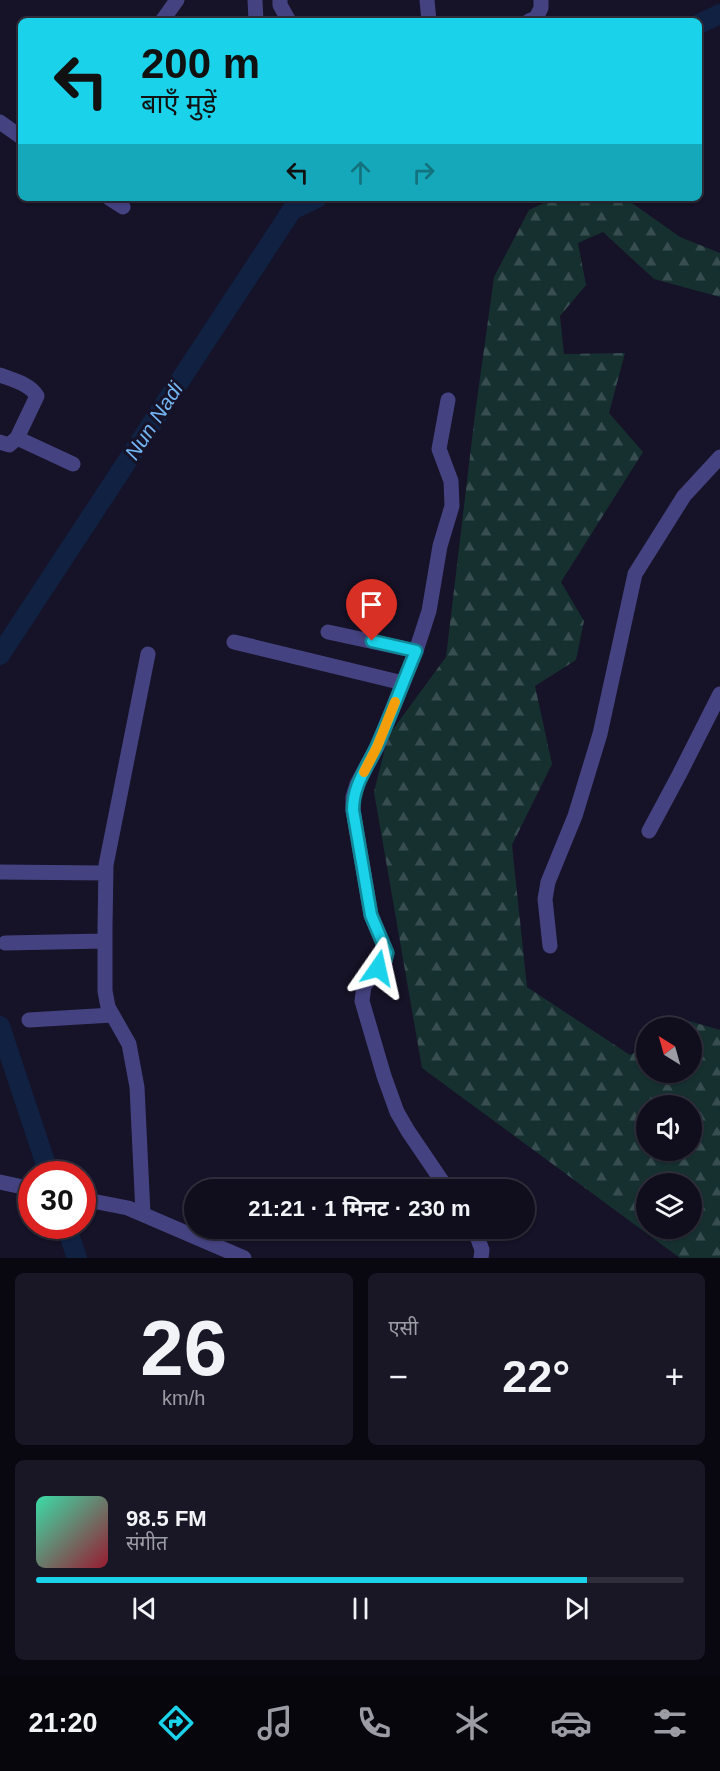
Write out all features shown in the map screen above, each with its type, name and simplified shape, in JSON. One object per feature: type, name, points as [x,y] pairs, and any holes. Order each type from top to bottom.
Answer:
[{"type":"street","points":[[164,18],[177,0]]},
{"type":"street","points":[[255,0],[256,18]]},
{"type":"street","points":[[280,0],[280,5],[287,18]]},
{"type":"street","points":[[427,0],[429,18]]},
{"type":"street","points":[[536,18],[541,8],[541,0]]},
{"type":"street","points":[[0,122],[18,134]]},
{"type":"street","points":[[114,201],[123,207]]},
{"type":"street","points":[[0,375],[28,386],[37,396],[17,438],[9,445],[0,442]]},
{"type":"street","points":[[441,1179],[397,1112],[384,1076],[363,1001],[364,986],[385,961],[387,953],[371,915],[353,797],[357,784],[377,747],[416,651],[429,611],[440,546],[452,506],[451,481],[439,449],[447,400]]},
{"type":"street","points":[[17,438],[73,464]]},
{"type":"street","points":[[550,946],[545,899],[548,882],[575,816],[600,734],[634,574],[684,496],[720,456]]},
{"type":"street","points":[[328,632],[416,651]]},
{"type":"street","points":[[234,642],[403,683]]},
{"type":"street","points":[[143,1214],[134,1059],[129,1044],[108,1007],[105,991],[105,873],[148,654]]},
{"type":"street","points":[[649,831],[720,694]]},
{"type":"street","points":[[0,872],[105,873]]},
{"type":"street","points":[[5,944],[105,941]]},
{"type":"street","points":[[29,1020],[112,1015]]},
{"type":"street","points":[[0,1182],[18,1186]]},
{"type":"street","points":[[96,1202],[128,1208],[244,1258]]},
{"type":"street","points":[[478,1239],[482,1250],[480,1258]]},
{"type":"green space","points":[[548,201],[629,201],[680,237],[720,253],[720,297],[654,279],[603,232],[578,243],[586,285],[560,316],[564,354],[625,353],[609,413],[643,452],[561,582],[584,621],[576,660],[535,686],[552,764],[512,845],[527,987],[630,1055],[636,1052],[636,1083],[702,1083],[702,1025],[720,1030],[720,1258],[680,1258],[654,1239],[702,1239],[702,1173],[636,1173],[636,1226],[422,1068],[374,792],[388,736],[446,657],[494,277],[529,210]]},
{"type":"waterway","name":"Nun Nadi","points":[[702,23],[720,14]]},
{"type":"waterway","name":"Nun Nadi","points":[[0,655],[292,210],[311,201]]},
{"type":"waterway","name":"Nun Nadi","points":[[0,1026],[45,1161]]},
{"type":"waterway","name":"Nun Nadi","points":[[70,1239],[77,1258]]},
{"type":"slow traffic","points":[[364,772],[395,702]]},
{"type":"route","points":[[372,641],[416,651],[377,747],[357,784],[353,797],[358,844],[371,915],[387,953],[385,961],[378,968]]}]
